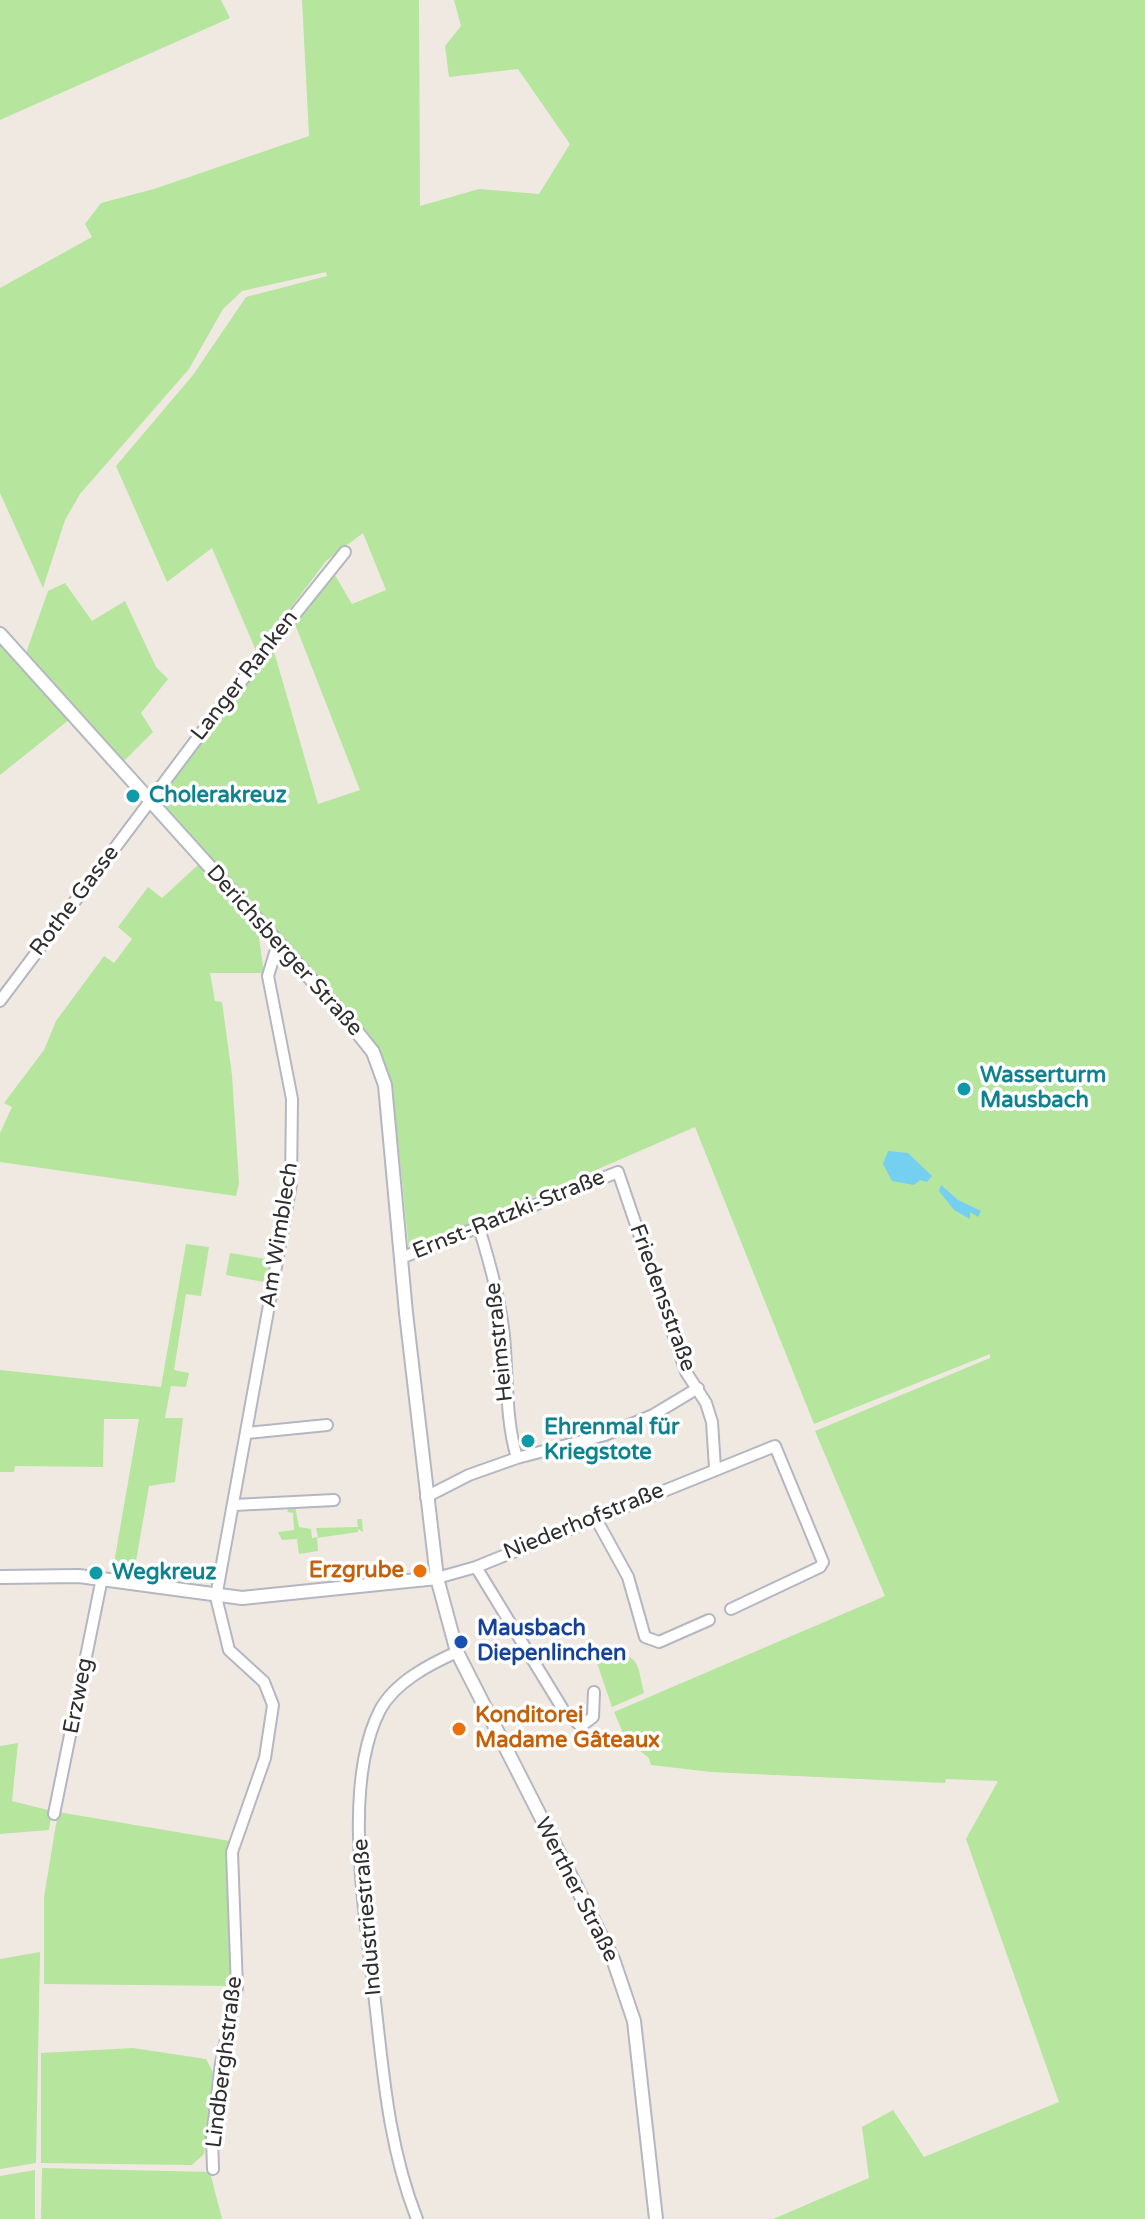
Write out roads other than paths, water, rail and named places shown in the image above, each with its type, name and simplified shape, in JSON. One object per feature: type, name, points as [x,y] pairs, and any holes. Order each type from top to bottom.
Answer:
[{"type":"street","name":"Langer Ranken","points":[[148,801],[345,552]]},
{"type":"street","name":"Derichsberger Straße","points":[[0,634],[361,1035],[380,1067],[388,1108],[401,1258],[437,1578]]},
{"type":"street","name":"Rothe Gasse","points":[[0,1001],[148,801]]},
{"type":"street","name":"Am Wimblech","points":[[216,1597],[293,1167],[292,1099],[268,976],[278,943]]},
{"type":"street","name":"Ernst-Ratzki-Straße","points":[[401,1258],[618,1172]]},
{"type":"street","name":"Friedensstraße","points":[[618,1172],[686,1372],[698,1388],[712,1422],[715,1468]]},
{"type":"street","name":"Heimstraße","points":[[479,1228],[495,1281],[504,1337],[508,1427],[517,1458]]},
{"type":"street","points":[[426,1497],[469,1475],[517,1458],[605,1435],[653,1415],[698,1388]]},
{"type":"street","points":[[247,1433],[327,1425]]},
{"type":"street","name":"Niederhofstraße","points":[[437,1578],[476,1567],[775,1446],[823,1562],[820,1567],[731,1609]]},
{"type":"street","points":[[234,1505],[334,1500]]},
{"type":"street","points":[[595,1517],[628,1577],[645,1637],[659,1642],[709,1620]]},
{"type":"street","points":[[476,1567],[564,1711],[581,1726],[593,1717],[594,1692]]},
{"type":"street","points":[[0,1577],[102,1578],[216,1597],[264,1597],[437,1578]]},
{"type":"street","name":"Erzweg","points":[[54,1814],[102,1578]]},
{"type":"street","name":"Werther Straße","points":[[437,1578],[457,1652],[613,1959],[634,2021],[656,2219]]},
{"type":"street","name":"Lindberghstraße","points":[[213,2169],[212,2138],[221,2063],[237,1988],[232,1852],[265,1758],[273,1705],[264,1682],[225,1642],[216,1597]]},
{"type":"street","name":"Industriestraße","points":[[417,2219],[394,2152],[386,2098],[362,1890],[361,1797],[371,1731],[381,1709],[404,1684],[432,1664],[457,1652]]},
{"type":"water","points":[[888,1151],[908,1153],[932,1176],[927,1182],[920,1180],[914,1185],[892,1181],[883,1164]]},
{"type":"water","points":[[941,1185],[958,1200],[981,1211],[978,1217],[970,1212],[970,1219],[954,1210],[939,1191]]},
{"type":"place","name":"Cholerakreuz","points":[[133,796]]},
{"type":"place","name":"Wasserturm Mausbach","points":[[964,1089]]},
{"type":"place","name":"Ehrenmal für Kriegstote","points":[[528,1441]]},
{"type":"place","name":"Erzgrube","points":[[420,1571]]},
{"type":"place","name":"Wegkreuz","points":[[96,1573]]},
{"type":"place","name":"Mausbach Diepenlinchen","points":[[461,1642]]},
{"type":"place","name":"Konditorei Madame Gâteaux","points":[[459,1729]]}]
